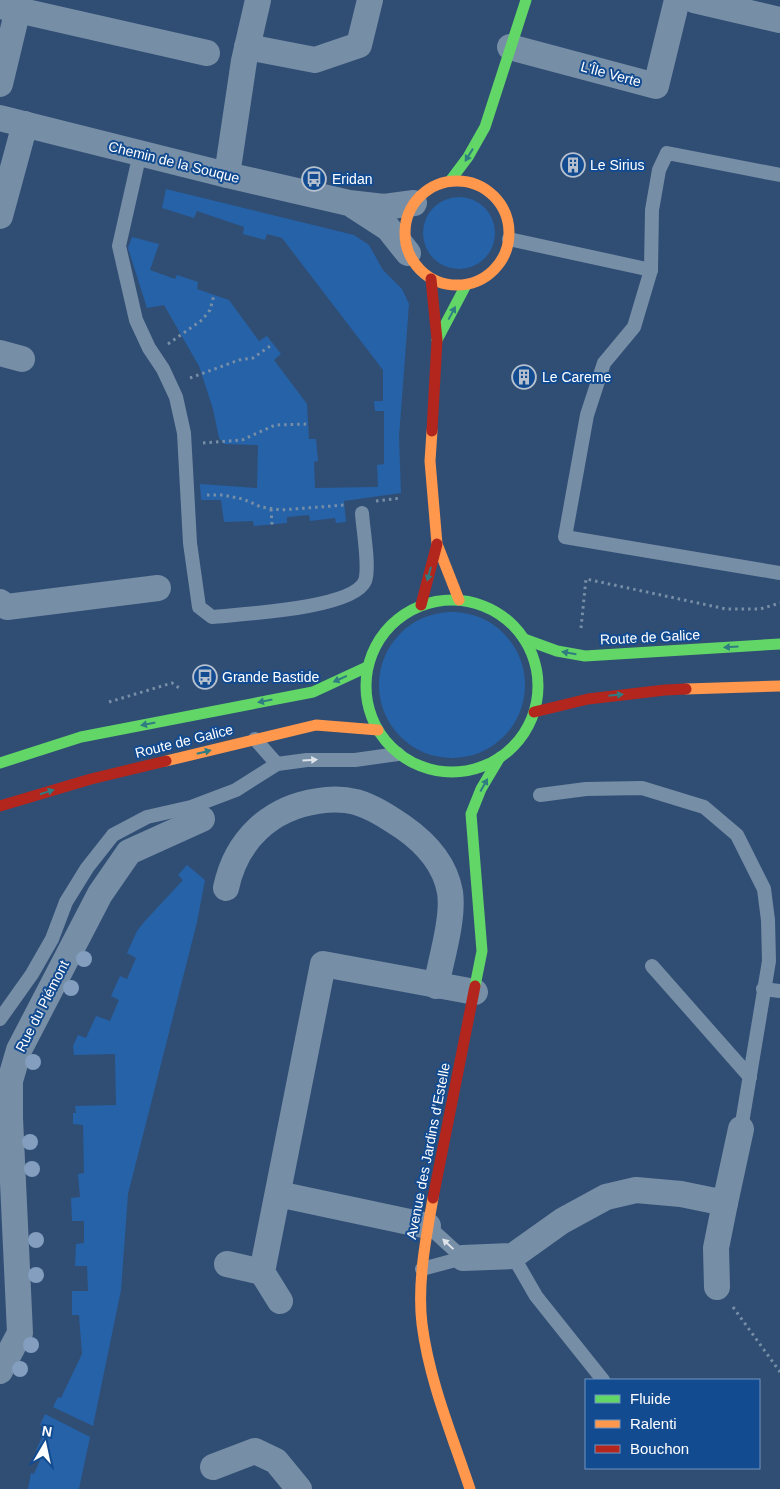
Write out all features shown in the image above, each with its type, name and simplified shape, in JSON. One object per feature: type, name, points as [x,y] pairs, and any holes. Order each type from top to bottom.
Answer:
[{"type":"main road","points":[[450,181],[468,156],[485,127],[526,0]]},
{"type":"main road","points":[[484,156],[485,127]]},
{"type":"main road","points":[[485,173],[487,190]]},
{"type":"main road","points":[[450,181],[470,182],[487,190],[500,204],[508,220],[509,239],[506,252],[500,264],[491,274],[479,281],[466,285],[448,285],[430,279],[417,268],[408,253],[404,236],[406,218],[414,203],[430,188],[450,181]]},
{"type":"main road","points":[[430,279],[437,340],[430,461],[437,544],[459,600]]},
{"type":"main road","points":[[437,340],[466,285]]},
{"type":"main road","points":[[421,605],[437,544]]},
{"type":"main road","points":[[426,768],[465,771],[500,757],[521,737],[534,712],[538,687],[535,662],[524,639],[506,619],[484,606],[459,600],[421,605],[396,620],[378,641],[367,667],[365,689],[369,710],[378,730],[398,754],[426,768],[442,780]]},
{"type":"main road","name":"Route de Galice","points":[[524,639],[557,651],[585,656],[780,644]]},
{"type":"main road","name":"Route de Galice","points":[[0,763],[81,737],[313,692],[367,667]]},
{"type":"main road","points":[[534,712],[588,698],[665,690],[780,686]]},
{"type":"main road","name":"Route de Galice","points":[[0,806],[92,779],[316,724],[378,730]]},
{"type":"main road","name":"Avenue des Jardins d’Estelle","points":[[470,1489],[433,1377],[422,1323],[422,1269],[445,1132],[482,951],[471,814],[480,789],[500,757]]},
{"type":"main road","name":"Avenue des Jardins d’Estelle","points":[[462,799],[471,814]]},
{"type":"street","points":[[226,175],[247,47],[258,0]]},
{"type":"street","points":[[247,47],[315,60],[359,45],[370,0]]},
{"type":"street","name":"L'Île Verte","points":[[510,47],[656,86],[678,0]]},
{"type":"street","points":[[694,0],[780,20]]},
{"type":"street","points":[[0,84],[9,8],[207,52]]},
{"type":"street","points":[[0,216],[12,121]]},
{"type":"street","name":"Chemin de la Souque","points":[[12,121],[226,175],[349,203],[384,207],[414,203]]},
{"type":"street","name":"Chemin de la Souque","points":[[349,203],[388,228],[408,253]]},
{"type":"street","points":[[0,602],[7,607],[158,588]]},
{"type":"street","points":[[226,888],[229,874],[240,850],[260,826],[283,811],[305,803],[331,799],[356,802],[384,814],[415,835],[433,853],[445,873],[450,894],[450,917],[436,986]]},
{"type":"street","name":"Rue du Piémont","points":[[0,1371],[20,1333],[10,1318],[5,1118],[10,1081],[18,1050],[100,894],[128,852],[202,818]]},
{"type":"street","points":[[280,1302],[262,1272],[323,964],[475,992]]},
{"type":"street","points":[[717,1287],[716,1248],[741,1129]]},
{"type":"street","points":[[463,1258],[513,1256],[562,1221],[606,1197],[636,1190],[681,1194],[724,1204]]},
{"type":"street","points":[[278,1194],[428,1226]]},
{"type":"street","points":[[226,1264],[262,1272]]},
{"type":"street","points":[[213,1467],[255,1452],[276,1461],[299,1489]]},
{"type":"lane","points":[[780,175],[667,152],[659,170],[652,210],[651,270],[634,327],[604,363],[587,415],[565,537],[780,573]]},
{"type":"lane","points":[[140,154],[119,246],[136,320],[176,397],[184,433],[190,543],[199,607],[212,617],[307,608],[355,592],[364,583],[367,570],[362,513]]},
{"type":"lane","points":[[509,239],[651,270]]},
{"type":"lane","points":[[255,739],[277,764]]},
{"type":"lane","points":[[0,1019],[36,967],[52,939],[66,902],[87,868],[113,835],[147,817],[191,808],[236,790],[277,764],[307,760],[355,760],[398,754]]},
{"type":"lane","points":[[540,795],[586,789],[642,788],[704,807],[737,835],[764,889],[768,920],[769,961],[741,1129]]},
{"type":"lane","points":[[652,966],[750,1077]]},
{"type":"lane","points":[[763,989],[780,991]]},
{"type":"lane","points":[[428,1226],[463,1258]]},
{"type":"lane","points":[[513,1256],[536,1296],[602,1379]]},
{"type":"lane","points":[[422,1269],[463,1258]]},
{"type":"path","points":[[153,354],[202,320],[210,310],[214,295]]},
{"type":"path","points":[[170,384],[240,360],[253,358],[273,344]]},
{"type":"path","points":[[185,444],[242,440],[275,426],[308,424]]},
{"type":"path","points":[[201,495],[223,495],[243,499],[262,507],[281,510],[347,505]]},
{"type":"path","points":[[371,502],[401,498]]},
{"type":"path","points":[[271,509],[272,525]]},
{"type":"path","points":[[585,656],[581,630],[586,579],[726,609],[760,609],[780,603]]},
{"type":"path","points":[[717,1287],[780,1372]]},
{"type":"shaded area","points":[[166,189],[354,235],[369,245],[383,270],[402,289],[409,304],[399,437],[401,493],[344,501],[346,522],[336,523],[335,518],[310,521],[309,515],[287,517],[287,523],[254,526],[253,521],[224,522],[221,500],[201,500],[200,484],[257,488],[258,445],[224,444],[219,438],[213,409],[199,366],[164,305],[147,308],[128,248],[132,237],[159,244],[150,270],[175,279],[177,275],[198,282],[197,289],[229,300],[259,341],[267,336],[281,354],[274,360],[307,404],[309,439],[316,439],[318,461],[314,462],[315,488],[378,487],[377,465],[384,464],[384,411],[375,411],[374,401],[383,401],[383,370],[282,238],[267,234],[265,240],[243,234],[244,227],[197,211],[194,218],[162,208]]},
{"type":"shaded area","points":[[466,197],[485,207],[493,219],[495,233],[493,247],[485,259],[473,267],[452,269],[433,259],[425,247],[423,226],[433,207],[445,199]]},
{"type":"shaded area","points":[[452,612],[480,617],[504,633],[520,657],[525,685],[520,713],[504,737],[480,753],[452,758],[424,753],[400,737],[384,713],[379,685],[384,657],[400,633],[424,617]]},
{"type":"shaded area","points":[[187,865],[205,880],[197,922],[128,1194],[121,1290],[93,1426],[53,1407],[58,1397],[61,1398],[82,1354],[79,1315],[72,1315],[72,1291],[88,1291],[87,1266],[75,1266],[76,1244],[84,1243],[84,1221],[72,1221],[71,1198],[80,1197],[78,1174],[84,1173],[83,1125],[73,1124],[73,1113],[76,1113],[75,1106],[116,1105],[115,1054],[74,1055],[73,1046],[78,1035],[86,1038],[96,1016],[110,1021],[119,1000],[111,996],[120,976],[127,979],[136,958],[127,953],[137,931],[183,880],[178,875]]},
{"type":"shaded area","points":[[45,1414],[90,1437],[79,1489],[28,1489],[31,1473],[34,1474],[43,1453],[36,1450],[47,1428],[40,1425]]},
{"type":"traffic: fast","points":[[450,181],[468,157],[485,127],[526,0]]},
{"type":"traffic: fast","points":[[437,340],[466,285]]},
{"type":"traffic: fast","points":[[452,600],[469,602],[485,607],[500,615],[518,632],[534,661],[538,686],[536,703],[531,719],[523,734],[506,752],[477,768],[452,772],[435,770],[419,765],[404,757],[386,740],[370,711],[366,686],[368,669],[373,653],[381,638],[398,620],[427,604],[452,600]]},
{"type":"traffic: fast","points":[[524,639],[557,651],[585,656],[780,644]]},
{"type":"traffic: fast","points":[[0,763],[81,737],[313,692],[367,667]]},
{"type":"traffic: fast","points":[[475,986],[482,951],[471,814],[481,789],[500,757]]},
{"type":"traffic: slow","points":[[457,181],[477,185],[494,196],[505,213],[509,233],[505,253],[494,270],[477,281],[457,285],[437,281],[420,270],[409,253],[405,233],[409,213],[420,196],[437,185],[457,181]]},
{"type":"traffic: slow","points":[[432,431],[430,461],[437,544],[459,600]]},
{"type":"traffic: slow","points":[[686,689],[780,686]]},
{"type":"traffic: slow","points":[[166,761],[316,725],[378,730]]},
{"type":"traffic: slow","points":[[433,1198],[421,1277],[422,1324],[425,1345],[436,1387],[470,1489]]},
{"type":"traffic: jam","points":[[431,279],[437,340],[432,431]]},
{"type":"traffic: jam","points":[[421,605],[437,544]]},
{"type":"traffic: jam","points":[[534,712],[588,699],[686,689]]},
{"type":"traffic: jam","points":[[0,806],[91,779],[166,761]]},
{"type":"traffic: jam","points":[[433,1198],[475,986]]},
{"type":"place","name":"Le Sirius","points":[[573,165]]},
{"type":"place","name":"Eridan","points":[[314,179]]},
{"type":"place","name":"Le Careme","points":[[524,377]]},
{"type":"place","name":"Grande Bastide","points":[[205,677]]}]
